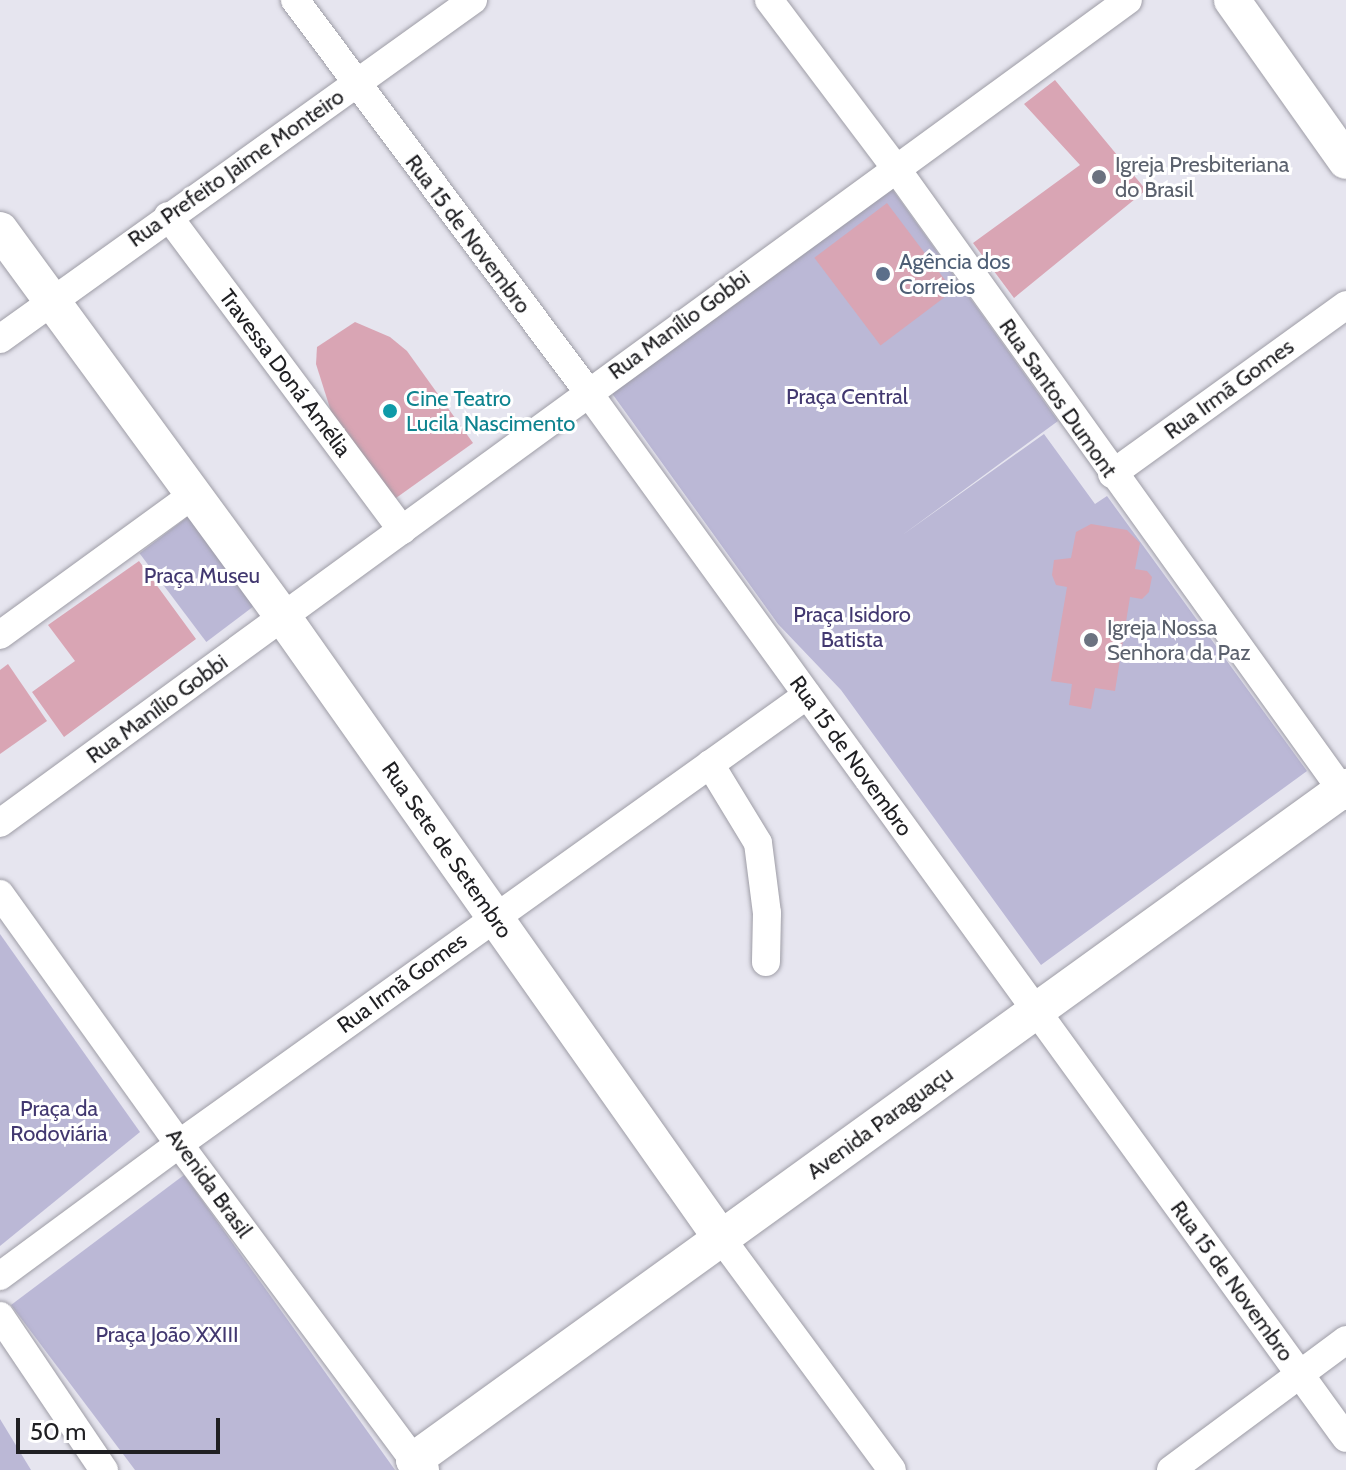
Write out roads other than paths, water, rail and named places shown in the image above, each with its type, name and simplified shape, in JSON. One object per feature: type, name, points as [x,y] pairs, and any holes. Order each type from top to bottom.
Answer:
[{"type":"main road","points":[[1232,0],[1346,161]]},
{"type":"main road","name":"Rua Sete de Setembro","points":[[0,230],[283,617],[721,1238]]},
{"type":"main road","name":"Avenida Paraguaçu","points":[[418,1465],[721,1238],[1345,791]]},
{"type":"street","name":"Rua 15 de Novembro","points":[[295,0],[587,391],[1346,1438]]},
{"type":"street","name":"Rua Prefeito Jaime Monteiro","points":[[0,339],[473,0]]},
{"type":"street","name":"Rua Santos Dumont","points":[[769,0],[895,167],[1112,474],[1345,791]]},
{"type":"street","name":"Rua Manílio Gobbi","points":[[0,823],[587,391],[1128,0]]},
{"type":"street","name":"Travessa Doná Amélia","points":[[168,216],[402,530]]},
{"type":"street","name":"Rua Irmã Gomes","points":[[1112,474],[1346,305]]},
{"type":"street","points":[[0,635],[193,495]]},
{"type":"street","name":"Rua Irmã Gomes","points":[[0,1276],[494,917],[807,695]]},
{"type":"street","points":[[710,764],[758,843],[767,913],[766,962]]},
{"type":"street","name":"Avenida Brasil","points":[[0,894],[179,1144],[418,1465]]},
{"type":"street","name":"Rua Sete de Setembro","points":[[721,1238],[892,1470]]},
{"type":"street","points":[[0,1316],[104,1470]]},
{"type":"street","points":[[1171,1470],[1346,1340]]},
{"type":"place","name":"Igreja Presbiteriana do Brasil","points":[[1099,177]]},
{"type":"place","name":"Agência dos Correios","points":[[883,274]]},
{"type":"place","name":"Cine Teatro Lucila Nascimento","points":[[390,411]]},
{"type":"place","name":"Igreja Nossa Senhora da Paz","points":[[1091,640]]},
{"type":"park label","name":"Praça Central","points":[[847,397]]},
{"type":"park label","name":"Praça Museu","points":[[202,576]]},
{"type":"park label","name":"Praça Isidoro Batista","points":[[852,626]]},
{"type":"park label","name":"Praça da Rodoviária","points":[[59,1120]]},
{"type":"park label","name":"Praça João XXIII","points":[[167,1335]]}]
